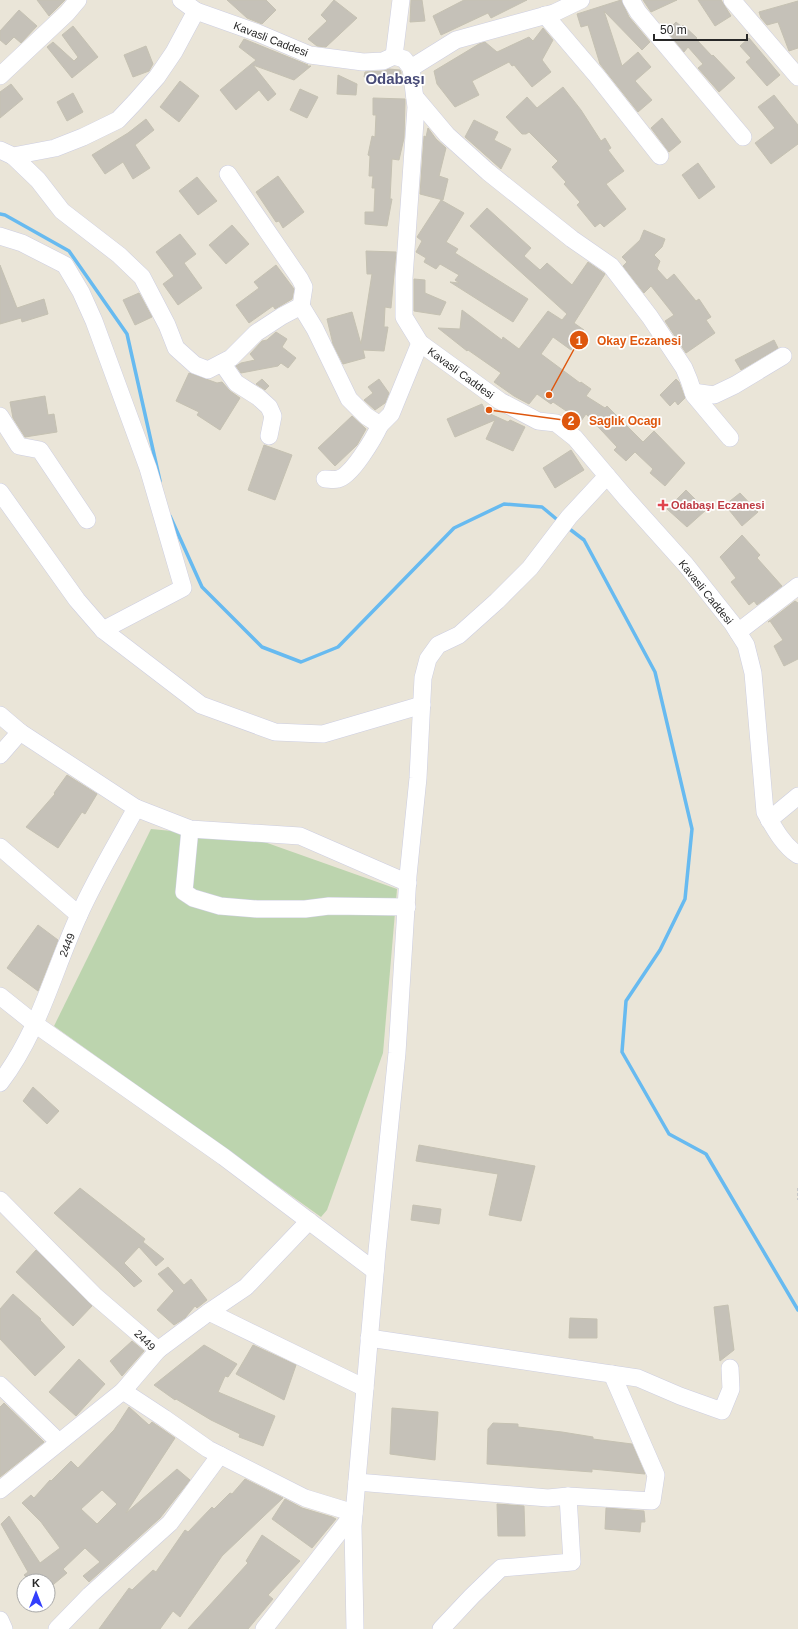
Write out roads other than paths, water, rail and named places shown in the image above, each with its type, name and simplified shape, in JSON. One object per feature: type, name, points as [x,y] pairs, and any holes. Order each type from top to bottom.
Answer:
[{"type":"street","points":[[0,76],[67,13],[78,0]]},
{"type":"street","name":"Kavasli Caddesi","points":[[181,0],[196,11],[258,33],[310,55],[363,62],[383,61],[394,56]]},
{"type":"street","points":[[402,0],[394,56],[404,59],[411,68],[456,40],[554,13],[581,0]]},
{"type":"street","points":[[631,0],[638,12],[743,137]]},
{"type":"street","points":[[732,0],[798,77]]},
{"type":"street","points":[[7,153],[55,148],[83,137],[118,120],[157,77],[174,52],[196,11]]},
{"type":"street","points":[[545,15],[597,76],[660,156]]},
{"type":"street","name":"Kavasli Caddesi","points":[[411,68],[416,107],[404,278],[404,317],[420,343],[500,401],[538,421],[556,423],[575,438],[686,565],[738,632],[746,645],[753,673],[765,812],[790,850],[798,855]]},
{"type":"street","points":[[415,98],[447,135],[488,172],[572,239],[611,266],[650,317],[684,368],[693,392],[730,438]]},
{"type":"street","points":[[7,153],[38,180],[62,211],[119,255],[142,277],[167,325],[176,348],[194,365],[208,370],[222,363],[231,358],[256,332],[301,306]]},
{"type":"street","points":[[228,174],[300,279],[304,287],[301,306],[315,329],[349,399],[366,416],[380,425]]},
{"type":"street","points":[[0,236],[22,243],[65,265],[81,292],[94,321],[148,468],[183,588],[103,630]]},
{"type":"street","points":[[325,479],[339,480],[347,474],[369,445],[380,425],[391,414],[420,343]]},
{"type":"street","points":[[693,392],[714,395],[735,385],[783,356]]},
{"type":"street","points":[[222,363],[236,383],[258,397],[269,408],[273,416],[269,436]]},
{"type":"street","points":[[0,416],[19,446],[40,450],[87,520]]},
{"type":"street","points":[[355,1629],[354,1513],[375,1271],[397,1053],[408,883],[418,778],[423,678],[428,659],[438,645],[459,635],[498,601],[530,568],[569,517],[607,476]]},
{"type":"street","points":[[0,492],[78,600],[103,630],[201,705],[275,732],[323,734],[422,706]]},
{"type":"street","points":[[738,632],[798,586]]},
{"type":"street","points":[[0,715],[20,732],[136,808],[190,829],[300,836],[408,883]]},
{"type":"street","points":[[0,755],[20,732]]},
{"type":"street","points":[[769,820],[798,796]]},
{"type":"street","name":"2449","points":[[0,1083],[15,1063],[35,1024],[79,915],[136,808]]},
{"type":"street","points":[[190,829],[184,892],[193,898],[220,906],[257,909],[305,909],[329,906],[407,907]]},
{"type":"street","points":[[0,847],[79,915]]},
{"type":"street","points":[[0,996],[35,1024],[224,1157],[375,1271]]},
{"type":"street","name":"2449","points":[[0,1200],[96,1296],[158,1350],[123,1391],[0,1490]]},
{"type":"street","points":[[158,1350],[209,1312],[246,1287],[309,1221]]},
{"type":"street","points":[[209,1312],[365,1388]]},
{"type":"street","points":[[369,1338],[638,1378],[680,1396],[722,1411],[731,1389],[730,1368]]},
{"type":"street","points":[[357,1482],[548,1498],[568,1496],[652,1501],[656,1475],[612,1374]]},
{"type":"street","points":[[0,1385],[59,1442]]},
{"type":"street","points":[[123,1391],[208,1450],[305,1498],[354,1513]]},
{"type":"street","points":[[57,1629],[96,1589],[170,1523],[220,1456]]},
{"type":"street","points":[[441,1629],[472,1596],[502,1568],[572,1562],[568,1496]]},
{"type":"street","points":[[264,1629],[354,1513]]},
{"type":"street","points":[[0,1620],[4,1629]]},
{"type":"waterway","points":[[0,214],[5,215],[69,251],[127,334],[160,481]]},
{"type":"waterway","points":[[170,516],[202,587],[262,647],[301,662],[338,647],[454,528],[504,504],[542,507],[560,522]]},
{"type":"waterway","points":[[567,527],[584,540],[655,672],[692,829],[685,899],[660,950],[626,1001],[622,1052],[669,1134],[706,1154],[798,1310]]},
{"type":"place","name":"Okay Eczanesi","points":[[549,395]]},
{"type":"place","name":"Saglık Ocagı","points":[[489,410]]},
{"type":"place","name":"Odabaşı Eczanesi","points":[[663,505]]},
{"type":"district","name":"Odabaşı","points":[[395,79]]}]
